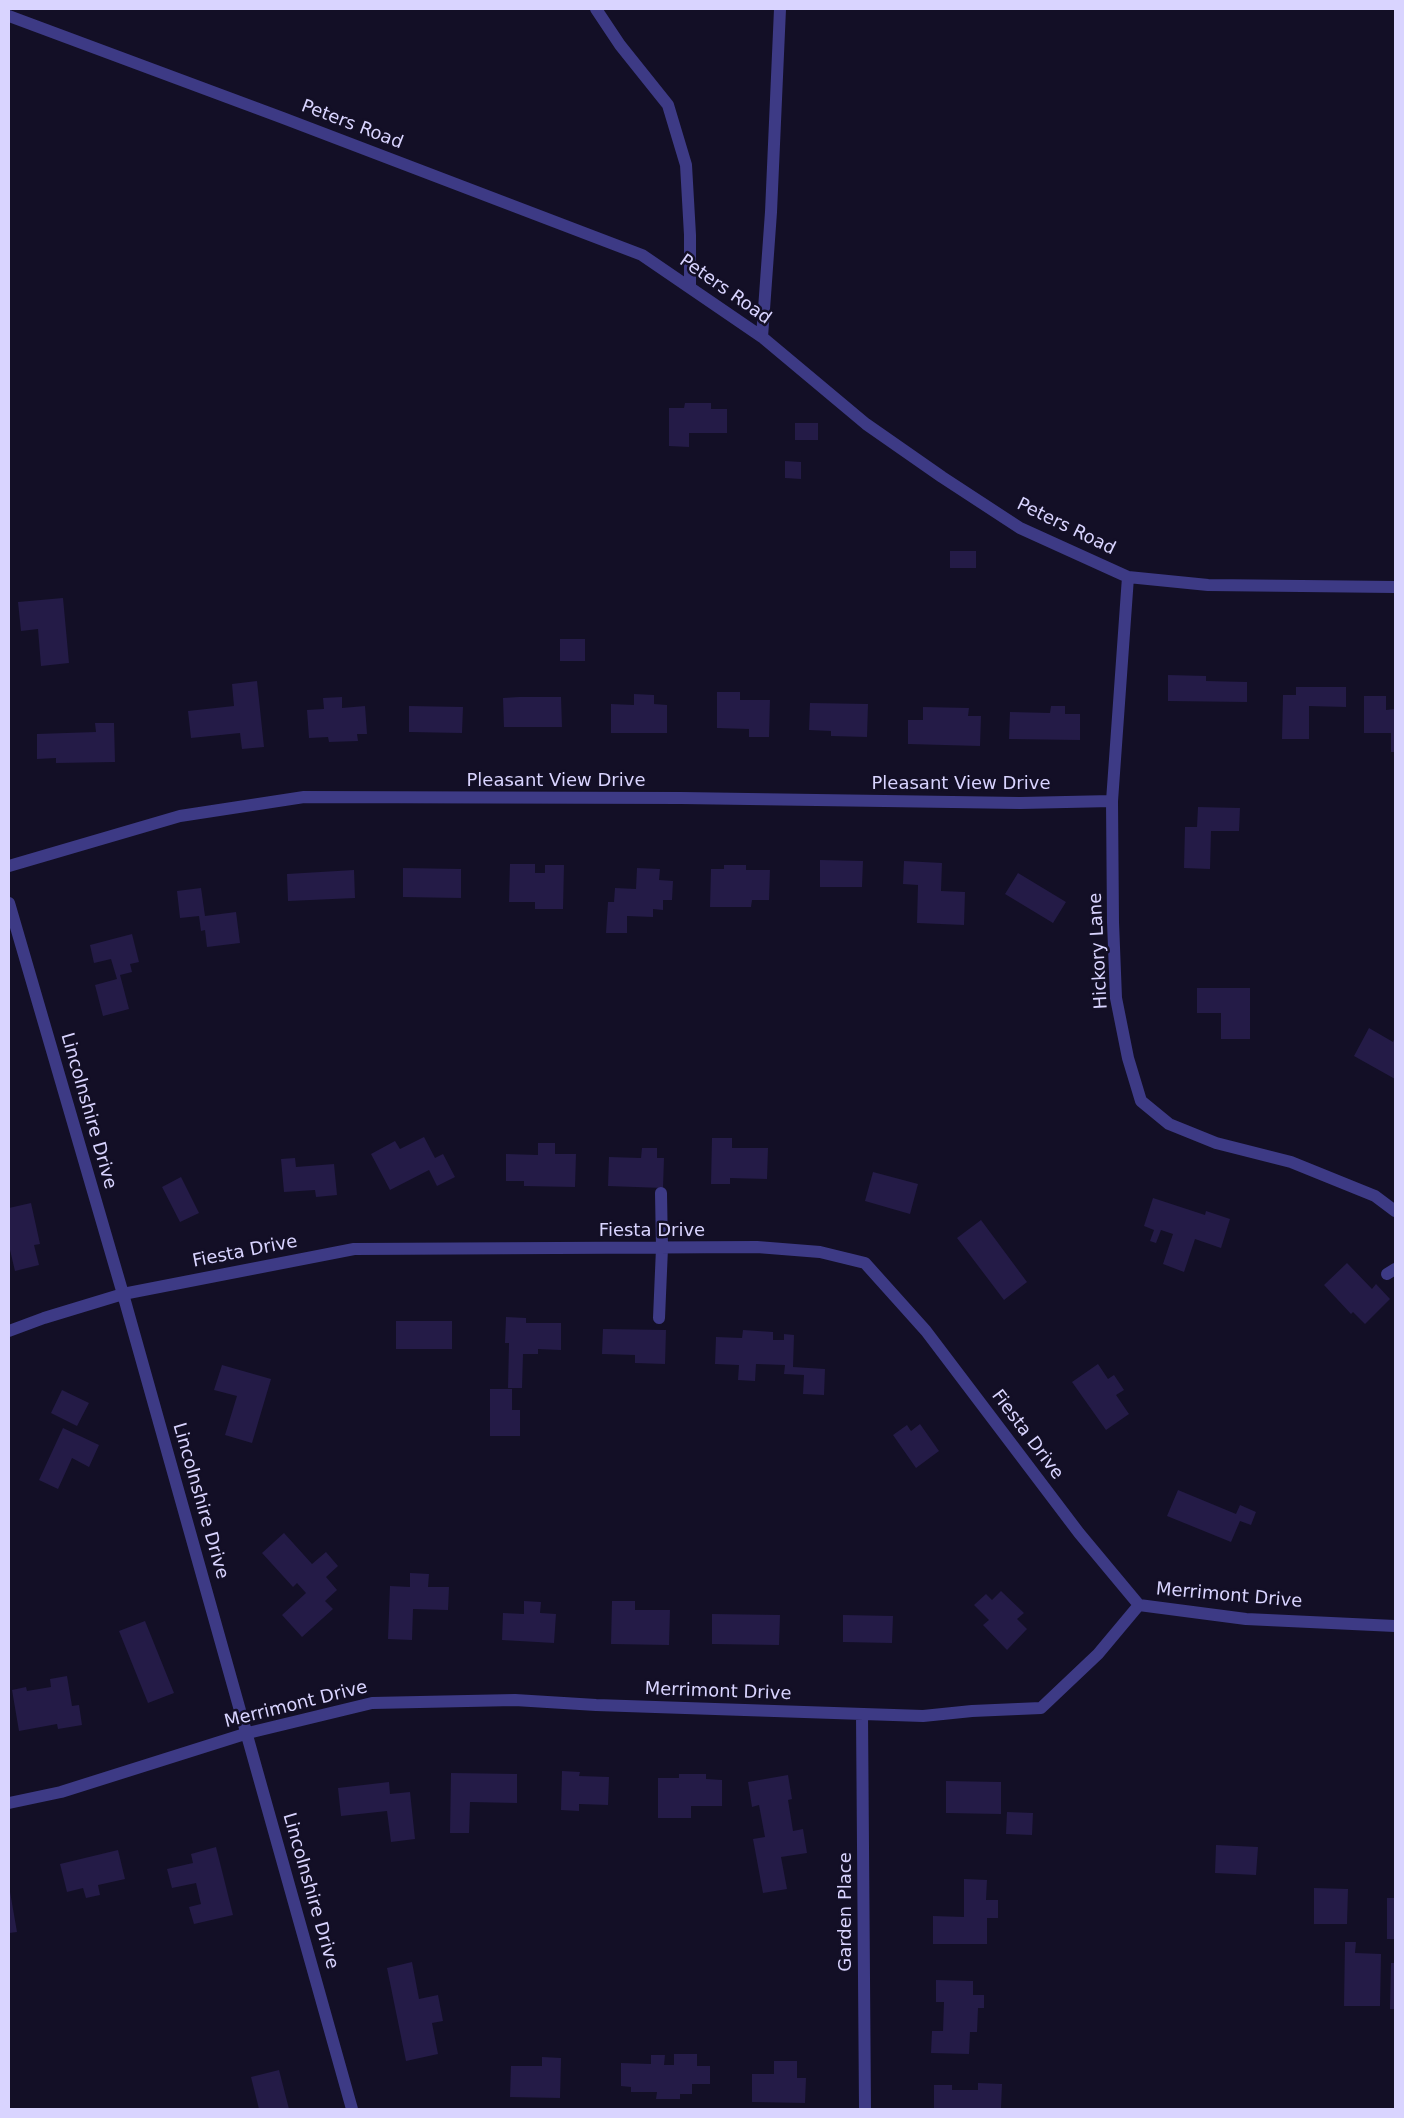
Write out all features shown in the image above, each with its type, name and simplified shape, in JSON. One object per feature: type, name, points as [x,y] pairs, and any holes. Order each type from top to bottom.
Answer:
[{"type":"street","points":[[596,9],[620,45],[668,105],[686,165],[690,236],[690,287]]},
{"type":"street","points":[[762,337],[771,212],[780,9]]},
{"type":"street","name":"Peters Road","points":[[9,16],[642,255],[762,337],[866,424],[950,482],[1020,528],[1128,577],[1208,585],[1395,587]]},
{"type":"street","name":"Hickory Lane","points":[[1128,577],[1112,801],[1116,998],[1128,1058],[1141,1101],[1169,1124],[1216,1143],[1291,1162],[1375,1196],[1395,1210]]},
{"type":"street","name":"Pleasant View Drive","points":[[9,866],[180,816],[304,797],[671,798],[1020,803],[1112,801]]},
{"type":"street","name":"Lincolnshire Drive","points":[[9,903],[248,1733],[352,2109]]},
{"type":"street","points":[[659,1318],[662,1193]]},
{"type":"street","name":"Fiesta Drive","points":[[9,1331],[44,1318],[123,1294],[354,1249],[757,1247],[820,1252],[865,1263],[926,1332],[1079,1533],[1139,1605]]},
{"type":"street","name":"Merrimont Drive","points":[[9,1802],[61,1792],[248,1733],[372,1703],[514,1700],[596,1706],[923,1716],[972,1711],[1041,1708],[1098,1654],[1139,1605],[1246,1619],[1395,1626]]},
{"type":"street","name":"Garden Place","points":[[862,1715],[865,2109]]},
{"type":"building","points":[[685,403],[711,403],[711,409],[727,409],[727,433],[689,433],[689,447],[669,446],[669,408],[684,408]]},
{"type":"building","points":[[795,423],[818,423],[818,440],[795,440]]},
{"type":"building","points":[[785,461],[801,462],[801,479],[785,478]]},
{"type":"building","points":[[950,551],[976,551],[976,568],[950,568]]},
{"type":"building","points":[[63,598],[69,663],[41,666],[38,629],[21,631],[18,602]]},
{"type":"building","points":[[560,639],[585,639],[585,661],[560,661]]},
{"type":"building","points":[[1168,675],[1206,676],[1206,681],[1247,682],[1247,702],[1168,701]]},
{"type":"building","points":[[257,681],[264,747],[242,749],[240,733],[191,738],[188,711],[234,706],[232,684]]},
{"type":"building","points":[[1296,687],[1346,687],[1346,707],[1309,706],[1309,739],[1282,739],[1283,695],[1296,695]]},
{"type":"building","points":[[717,692],[740,692],[740,700],[770,700],[769,737],[749,737],[749,729],[717,728]]},
{"type":"building","points":[[634,694],[654,695],[654,704],[667,705],[667,733],[611,733],[611,704],[634,705]]},
{"type":"building","points":[[1364,696],[1386,696],[1386,710],[1395,709],[1395,752],[1391,752],[1391,733],[1364,733]]},
{"type":"building","points":[[342,697],[342,708],[365,706],[367,734],[357,734],[358,741],[329,742],[328,737],[309,738],[307,710],[324,709],[323,698]]},
{"type":"building","points":[[561,697],[562,727],[504,727],[503,698]]},
{"type":"building","points":[[810,703],[868,704],[867,737],[831,736],[831,731],[809,730]]},
{"type":"building","points":[[409,706],[463,707],[462,733],[409,732]]},
{"type":"building","points":[[1051,706],[1065,706],[1065,714],[1080,714],[1080,740],[1009,739],[1010,712],[1050,713]]},
{"type":"building","points":[[923,707],[969,708],[968,716],[981,716],[980,746],[908,744],[908,720],[923,720]]},
{"type":"building","points":[[95,723],[114,723],[115,762],[56,763],[56,758],[37,759],[37,734],[96,732]]},
{"type":"building","points":[[1198,807],[1240,808],[1239,831],[1211,831],[1210,869],[1184,868],[1185,827],[1197,827]]},
{"type":"building","points":[[820,860],[863,861],[862,887],[820,887]]},
{"type":"building","points":[[904,861],[942,863],[941,891],[965,892],[964,925],[917,923],[918,885],[903,884]]},
{"type":"building","points":[[510,864],[535,864],[535,873],[545,873],[545,865],[564,865],[563,909],[535,909],[535,902],[509,902]]},
{"type":"building","points":[[724,865],[746,865],[746,870],[770,870],[769,900],[752,900],[751,907],[710,907],[711,869],[724,869]]},
{"type":"building","points":[[403,868],[461,869],[461,898],[403,897]]},
{"type":"building","points":[[637,868],[660,869],[659,880],[673,881],[672,900],[663,900],[663,910],[653,909],[653,917],[627,916],[627,933],[606,933],[608,902],[614,902],[615,888],[636,889]]},
{"type":"building","points":[[354,870],[355,898],[288,901],[287,874]]},
{"type":"building","points":[[1018,873],[1066,902],[1053,923],[1005,894]]},
{"type":"building","points":[[201,888],[205,916],[236,912],[240,943],[207,947],[205,930],[201,931],[199,916],[180,918],[177,891]]},
{"type":"building","points":[[132,934],[139,962],[130,964],[132,972],[120,975],[129,1009],[103,1016],[95,985],[117,979],[111,959],[94,963],[90,945]]},
{"type":"building","points":[[1197,988],[1250,988],[1250,1039],[1221,1039],[1221,1013],[1197,1013]]},
{"type":"building","points":[[1369,1028],[1393,1042],[1395,1037],[1395,1079],[1354,1056]]},
{"type":"building","points":[[424,1137],[435,1158],[443,1154],[455,1177],[437,1186],[429,1170],[390,1190],[371,1154],[395,1141],[400,1149]]},
{"type":"building","points":[[712,1138],[732,1138],[732,1148],[768,1148],[767,1179],[730,1178],[730,1184],[711,1184]]},
{"type":"building","points":[[538,1143],[555,1143],[555,1154],[576,1154],[575,1187],[524,1186],[524,1181],[506,1181],[506,1154],[538,1155]]},
{"type":"building","points":[[642,1148],[657,1148],[657,1158],[664,1158],[663,1188],[608,1186],[609,1157],[641,1158]]},
{"type":"building","points":[[295,1158],[296,1167],[334,1164],[337,1195],[316,1197],[315,1190],[284,1192],[281,1159]]},
{"type":"building","points":[[873,1172],[918,1184],[910,1214],[865,1201]]},
{"type":"building","points":[[181,1177],[199,1213],[180,1222],[162,1187]]},
{"type":"building","points":[[1153,1198],[1205,1215],[1206,1211],[1230,1219],[1221,1248],[1195,1239],[1184,1272],[1163,1264],[1173,1234],[1161,1230],[1156,1243],[1150,1241],[1154,1230],[1144,1226]]},
{"type":"building","points":[[31,1203],[40,1244],[34,1245],[39,1265],[15,1271],[9,1250],[9,1208]]},
{"type":"building","points":[[981,1220],[1027,1282],[1004,1300],[957,1238]]},
{"type":"building","points":[[1347,1263],[1372,1289],[1376,1284],[1390,1299],[1365,1324],[1353,1312],[1351,1314],[1324,1285]]},
{"type":"building","points":[[506,1317],[526,1318],[526,1323],[561,1323],[561,1350],[538,1349],[538,1354],[523,1354],[522,1388],[508,1388],[509,1343],[505,1343]]},
{"type":"building","points":[[396,1321],[452,1321],[452,1349],[396,1349]]},
{"type":"building","points":[[603,1329],[666,1330],[665,1364],[635,1363],[635,1355],[602,1354]]},
{"type":"building","points":[[743,1330],[773,1332],[773,1340],[784,1340],[784,1334],[794,1335],[793,1367],[825,1369],[824,1395],[803,1394],[804,1375],[784,1374],[785,1365],[756,1364],[755,1381],[738,1380],[739,1365],[715,1364],[716,1337],[742,1338]]},
{"type":"building","points":[[1098,1364],[1108,1379],[1114,1375],[1124,1390],[1116,1395],[1129,1414],[1106,1430],[1072,1382]]},
{"type":"building","points":[[222,1365],[271,1379],[252,1443],[225,1435],[237,1396],[214,1390]]},
{"type":"building","points":[[490,1389],[512,1389],[512,1410],[520,1410],[520,1436],[490,1436]]},
{"type":"building","points":[[62,1390],[89,1403],[77,1426],[51,1413]]},
{"type":"building","points":[[920,1424],[939,1451],[916,1468],[893,1435],[907,1425],[911,1431]]},
{"type":"building","points":[[63,1428],[99,1445],[89,1467],[72,1458],[58,1489],[39,1480]]},
{"type":"building","points":[[1178,1490],[1236,1514],[1240,1505],[1256,1512],[1251,1525],[1240,1521],[1231,1542],[1167,1516]]},
{"type":"building","points":[[284,1533],[312,1564],[326,1552],[338,1566],[326,1577],[337,1590],[325,1601],[333,1609],[302,1637],[282,1615],[306,1593],[297,1583],[293,1587],[262,1553]]},
{"type":"building","points":[[410,1573],[429,1574],[428,1587],[449,1587],[448,1610],[413,1609],[412,1640],[388,1639],[390,1586],[410,1587]]},
{"type":"building","points":[[1001,1591],[1024,1613],[1017,1619],[1027,1629],[1007,1650],[983,1625],[989,1620],[974,1605],[986,1594],[992,1600]]},
{"type":"building","points":[[524,1601],[541,1602],[540,1613],[556,1614],[554,1643],[502,1640],[503,1613],[524,1614]]},
{"type":"building","points":[[612,1601],[635,1601],[635,1610],[670,1610],[669,1645],[611,1644]]},
{"type":"building","points":[[712,1614],[780,1615],[779,1645],[712,1644]]},
{"type":"building","points":[[843,1615],[893,1616],[892,1643],[843,1642]]},
{"type":"building","points":[[145,1621],[174,1693],[148,1703],[119,1631]]},
{"type":"building","points":[[67,1676],[72,1706],[79,1705],[82,1725],[58,1729],[57,1724],[19,1731],[12,1690],[26,1687],[27,1691],[51,1687],[50,1679]]},
{"type":"building","points":[[562,1771],[580,1772],[579,1776],[609,1777],[608,1805],[579,1804],[579,1811],[561,1810]]},
{"type":"building","points":[[451,1773],[517,1774],[517,1803],[470,1802],[469,1833],[450,1833]]},
{"type":"building","points":[[679,1774],[706,1774],[706,1779],[722,1780],[722,1806],[691,1806],[691,1818],[658,1818],[658,1778],[679,1778]]},
{"type":"building","points":[[788,1775],[792,1799],[788,1800],[793,1831],[803,1829],[807,1853],[781,1857],[787,1889],[763,1893],[753,1839],[765,1837],[759,1805],[752,1807],[748,1782]]},
{"type":"building","points":[[946,1781],[1001,1782],[1001,1814],[946,1813]]},
{"type":"building","points":[[389,1782],[390,1794],[410,1792],[415,1839],[391,1842],[387,1811],[341,1816],[338,1788]]},
{"type":"building","points":[[1007,1812],[1033,1813],[1032,1835],[1006,1834]]},
{"type":"building","points":[[1216,1845],[1258,1847],[1256,1875],[1215,1873]]},
{"type":"building","points":[[216,1847],[233,1915],[194,1924],[189,1907],[201,1904],[196,1883],[172,1888],[167,1869],[193,1863],[191,1854]]},
{"type":"building","points":[[118,1850],[125,1879],[98,1885],[100,1895],[86,1898],[83,1888],[67,1892],[60,1864]]},
{"type":"building","points":[[964,1879],[987,1880],[986,1900],[998,1900],[998,1918],[987,1918],[987,1944],[933,1944],[933,1916],[964,1917]]},
{"type":"building","points":[[9,1886],[17,1932],[9,1933]]},
{"type":"building","points":[[1314,1888],[1348,1889],[1347,1924],[1314,1924]]},
{"type":"building","points":[[1387,1898],[1395,1898],[1395,1939],[1387,1939]]},
{"type":"building","points":[[1345,1942],[1356,1942],[1355,1953],[1381,1954],[1380,2006],[1344,2006]]},
{"type":"building","points":[[412,1962],[419,1999],[438,1995],[443,2021],[432,2023],[438,2054],[406,2061],[387,1968]]},
{"type":"building","points":[[1391,1963],[1395,1963],[1395,2009],[1390,2009]]},
{"type":"building","points":[[936,1980],[973,1981],[973,1995],[984,1995],[984,2008],[978,2008],[977,2032],[970,2032],[969,2054],[931,2053],[932,2031],[943,2031],[944,2002],[936,2002]]},
{"type":"building","points":[[674,2054],[697,2054],[697,2066],[710,2066],[710,2084],[692,2084],[692,2094],[680,2094],[680,2099],[656,2099],[657,2092],[631,2092],[631,2087],[621,2086],[621,2063],[651,2064],[651,2055],[665,2055],[664,2065],[674,2065]]},
{"type":"building","points":[[542,2057],[561,2058],[560,2098],[510,2097],[511,2066],[542,2066]]},
{"type":"building","points":[[774,2061],[797,2061],[797,2078],[806,2078],[805,2103],[752,2102],[752,2074],[774,2074]]},
{"type":"building","points":[[279,2070],[289,2109],[259,2109],[251,2077]]},
{"type":"building","points":[[978,2083],[1002,2084],[1001,2109],[934,2109],[934,2085],[952,2085],[952,2090],[978,2090]]}]
